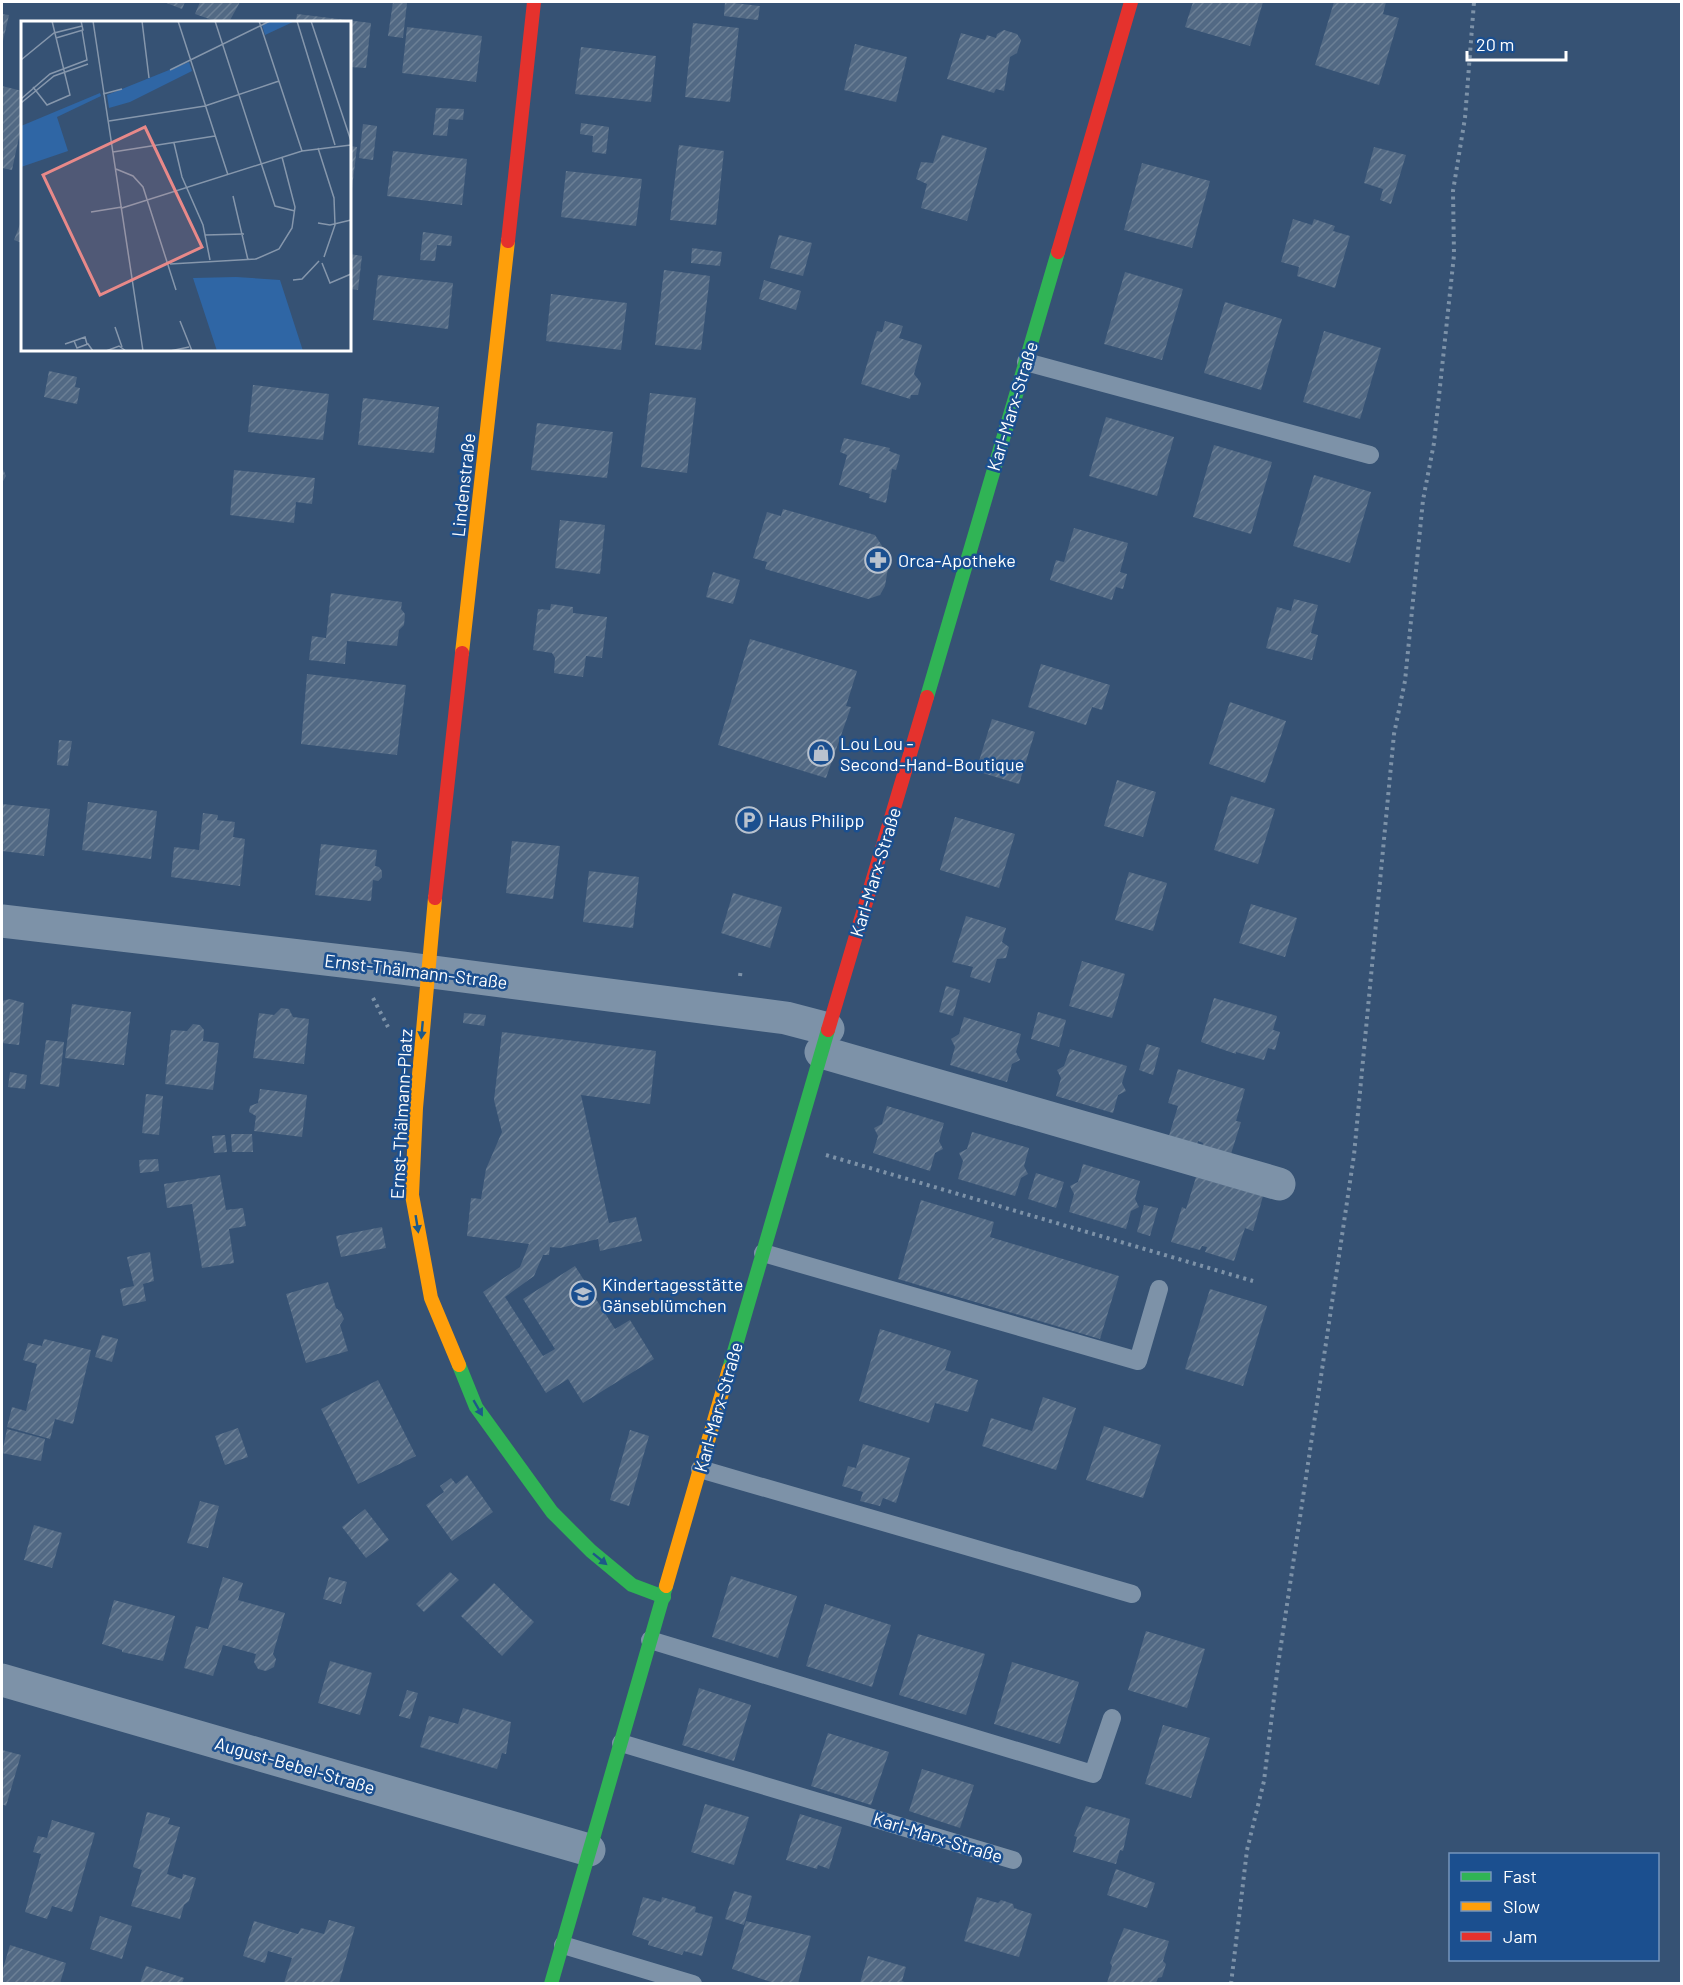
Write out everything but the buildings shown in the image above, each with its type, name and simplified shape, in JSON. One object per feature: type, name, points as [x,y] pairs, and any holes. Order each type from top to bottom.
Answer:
[{"type":"main road","name":"Lindenstraße","points":[[427,972],[534,2]]},
{"type":"main road","name":"Karl-Marx-Straße","points":[[551,1983],[1131,2]]},
{"type":"main road","name":"Ernst-Thälmann-Platz","points":[[427,972],[420,1167],[412,1195],[431,1298],[477,1407],[552,1512],[591,1551],[632,1585],[664,1597]]},
{"type":"street","name":"Ernst-Thälmann-Straße","points":[[2,921],[786,1018],[853,1061],[1279,1184]]},
{"type":"street","name":"August-Bebel-Straße","points":[[2,1680],[590,1850]]},
{"type":"lane","points":[[1026,362],[1370,455]]},
{"type":"lane","points":[[763,1253],[1138,1361],[1158,1289]]},
{"type":"lane","points":[[700,1469],[1132,1594]]},
{"type":"lane","points":[[650,1640],[1093,1774],[1112,1718]]},
{"type":"lane","name":"Karl-Marx-Straße","points":[[621,1743],[1013,1860]]},
{"type":"lane","points":[[563,1945],[693,1983]]},
{"type":"path","points":[[1231,1983],[1247,1850],[1264,1781],[1278,1665],[1354,1155],[1394,734],[1405,681],[1423,500],[1434,443],[1454,255],[1454,191],[1465,118],[1474,2]]},
{"type":"path","points":[[740,976],[741,969]]},
{"type":"path","points":[[825,1155],[1253,1281]]},
{"type":"traffic: fast","points":[[927,697],[1058,252]]},
{"type":"traffic: fast","points":[[729,1369],[828,1030]]},
{"type":"traffic: fast","points":[[459,1365],[476,1407],[552,1512],[591,1551],[632,1585],[664,1597]]},
{"type":"traffic: fast","points":[[551,1984],[666,1586]]},
{"type":"traffic: slow","points":[[462,653],[508,241]]},
{"type":"traffic: slow","points":[[435,898],[416,1108],[412,1195],[431,1298],[459,1365]]},
{"type":"traffic: slow","points":[[666,1586],[729,1369]]},
{"type":"traffic: jam","points":[[508,241],[534,2]]},
{"type":"traffic: jam","points":[[1058,252],[1131,2]]},
{"type":"traffic: jam","points":[[435,898],[462,653]]},
{"type":"traffic: jam","points":[[828,1030],[927,697]]},
{"type":"place","name":"Orca-Apotheke","points":[[878,560]]},
{"type":"place","name":"Lou Lou - Second-Hand-Boutique","points":[[821,753]]},
{"type":"place","name":"Haus Philipp","points":[[749,820]]},
{"type":"place","name":"Kindertagesstätte Gänseblümchen","points":[[583,1294]]}]
